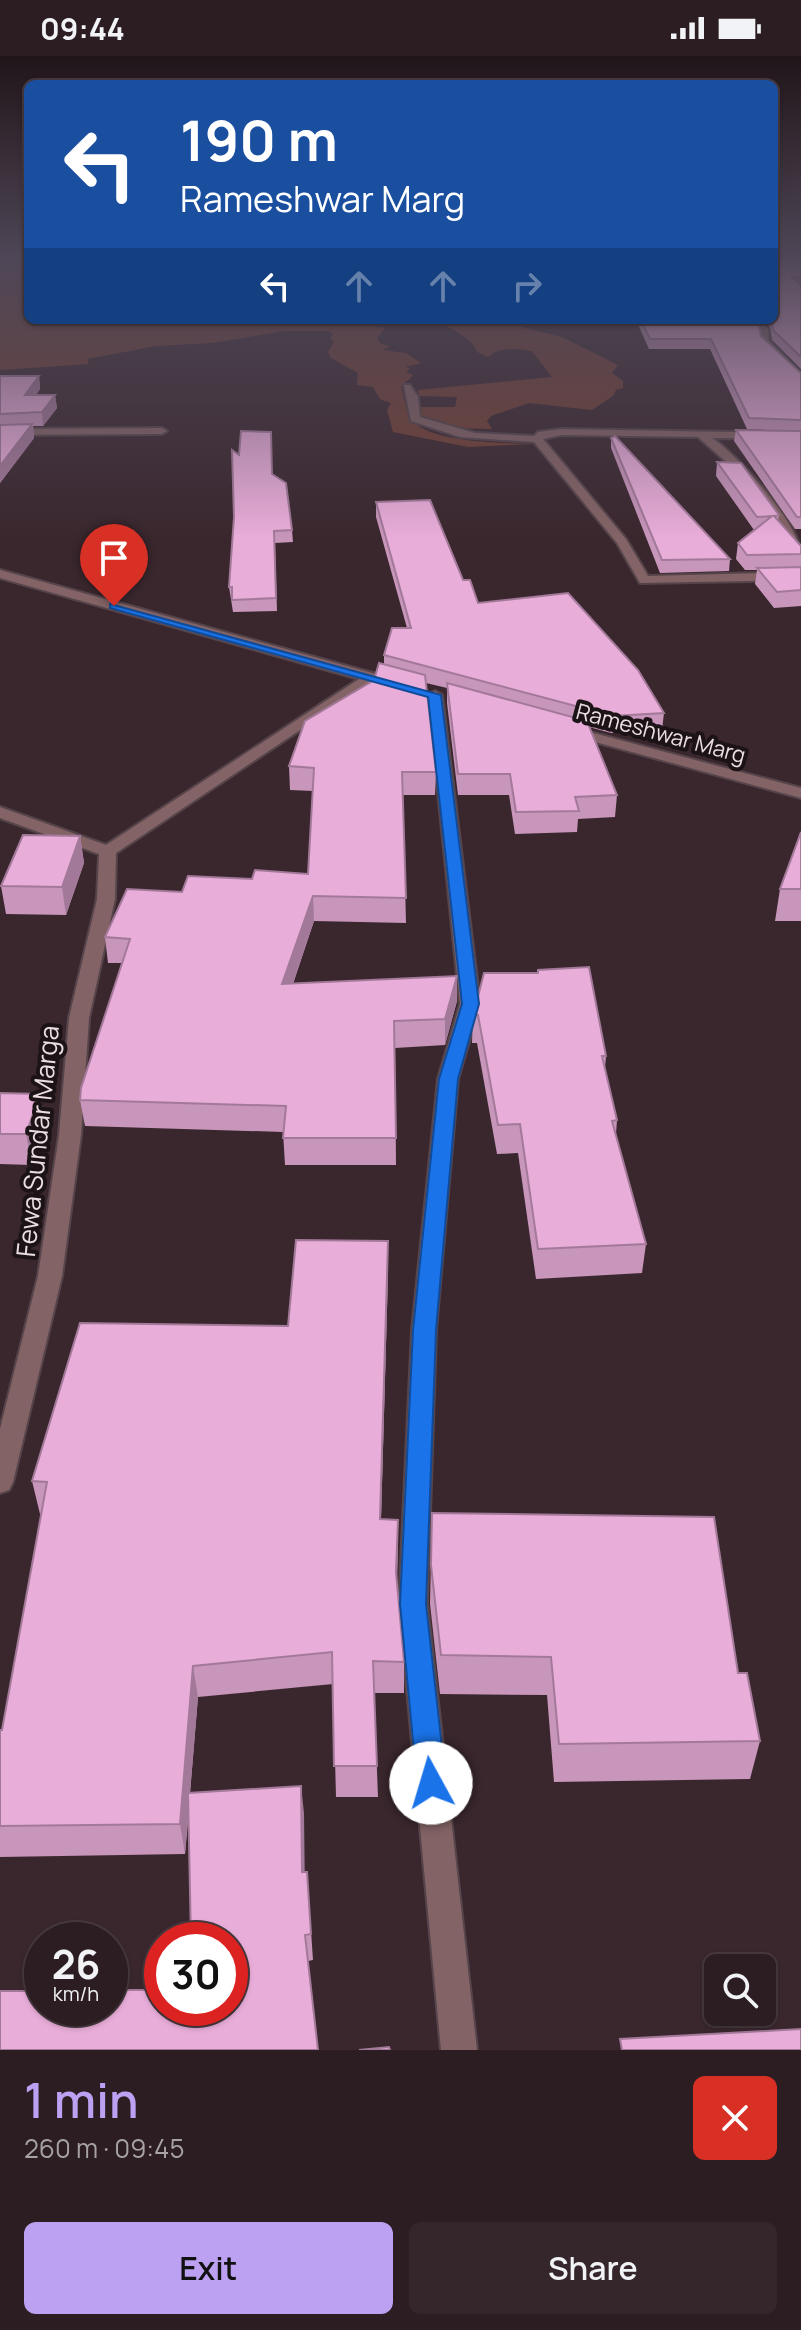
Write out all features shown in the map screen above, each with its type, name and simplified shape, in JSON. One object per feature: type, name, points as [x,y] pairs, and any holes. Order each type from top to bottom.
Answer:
[{"type":"street","points":[[775,352],[801,380],[801,390]]},
{"type":"street","points":[[407,387],[413,397],[415,419],[436,429],[485,440],[537,439],[542,434],[561,432],[801,436]]},
{"type":"street","points":[[0,432],[162,431]]},
{"type":"street","points":[[701,435],[725,448],[771,504],[801,551]]},
{"type":"street","points":[[537,439],[622,542],[644,580],[801,576]]},
{"type":"street","points":[[0,574],[442,697],[470,1004],[448,1079],[424,1330],[413,1604],[459,2050]]},
{"type":"street","points":[[0,812],[108,851],[371,677]]},
{"type":"street","name":"Rameshwar Marg","points":[[557,728],[801,793]]},
{"type":"street","name":"Fewa Sundar Marga","points":[[0,1482],[50,1276],[70,1135],[79,1018],[106,899],[108,851]]},
{"type":"shaded area","points":[[0,352],[124,352],[87,359],[89,364],[0,370]]},
{"type":"shaded area","points":[[328,352],[406,353],[421,363],[406,367],[410,369],[406,372],[413,375],[401,387],[413,421],[422,428],[452,438],[534,444],[468,447],[393,432],[387,410],[391,403],[380,399],[373,387],[357,385],[358,373],[331,358]]},
{"type":"shaded area","points":[[477,352],[497,352],[488,357]]},
{"type":"shaded area","points":[[533,352],[592,352],[618,365],[612,373],[623,381],[623,388],[616,390],[613,396],[592,410],[529,403],[491,416],[487,421],[492,429],[446,428],[421,419],[419,407],[455,407],[457,397],[419,396],[418,390],[552,377]]},
{"type":"building","points":[[717,352],[778,352],[801,373],[801,420],[749,418]]},
{"type":"building","points":[[0,376],[39,376],[25,395],[55,395],[42,412],[0,414]]},
{"type":"building","points":[[32,424],[0,466],[0,425]]},
{"type":"building","points":[[736,430],[801,431],[801,517],[797,517]]},
{"type":"building","points":[[241,431],[271,432],[272,474],[286,483],[292,530],[274,531],[276,598],[232,600],[232,587],[229,587],[234,517],[232,450],[239,455]]},
{"type":"building","points":[[615,436],[730,559],[662,560],[611,438]]},
{"type":"building","points":[[717,462],[741,463],[779,515],[774,516],[801,546],[801,554],[747,555],[738,543],[772,516],[757,517]]},
{"type":"building","points":[[430,500],[463,580],[470,580],[478,603],[568,593],[638,670],[664,713],[613,716],[384,655],[392,628],[411,628],[376,502]]},
{"type":"building","points":[[801,567],[801,590],[777,592],[757,568]]},
{"type":"building","points":[[379,663],[425,675],[436,772],[402,772],[406,898],[313,896],[282,984],[457,976],[445,1019],[394,1021],[396,1138],[283,1138],[286,1106],[80,1100],[81,1088],[130,939],[105,937],[127,889],[182,892],[188,876],[252,879],[255,870],[308,874],[314,768],[289,766],[305,721],[374,680]]},
{"type":"building","points":[[447,683],[587,721],[617,795],[575,797],[579,811],[516,812],[510,774],[458,774]]},
{"type":"building","points":[[801,832],[801,889],[780,889]]},
{"type":"building","points":[[23,835],[80,836],[62,887],[1,886]]},
{"type":"building","points":[[589,967],[606,1056],[602,1056],[617,1120],[612,1121],[646,1244],[538,1249],[520,1124],[498,1125],[478,1015],[473,1016],[484,973],[538,973],[538,970]]},
{"type":"building","points":[[0,1093],[40,1094],[26,1134],[0,1134]]},
{"type":"building","points":[[296,1240],[388,1241],[380,1519],[398,1520],[396,1572],[404,1662],[373,1661],[377,1766],[334,1766],[332,1652],[193,1666],[180,1824],[0,1826],[0,1730],[47,1482],[32,1481],[80,1323],[288,1326]]},
{"type":"building","points":[[432,1513],[714,1517],[738,1673],[747,1673],[760,1741],[559,1744],[551,1657],[441,1655],[431,1565]]},
{"type":"building","points":[[301,1786],[302,1872],[307,1872],[311,1934],[305,1935],[318,2050],[0,2050],[0,1991],[24,1991],[24,2026],[128,2026],[128,1990],[144,1990],[144,2026],[248,2026],[248,1922],[191,1922],[188,1793]]},
{"type":"building","points":[[801,2029],[801,2050],[622,2050],[620,2039]]},
{"type":"building","points":[[389,2047],[390,2050],[359,2050]]},
{"type":"route","points":[[114,606],[435,695],[470,1004],[448,1079],[424,1330],[413,1604],[431,1783]]}]
